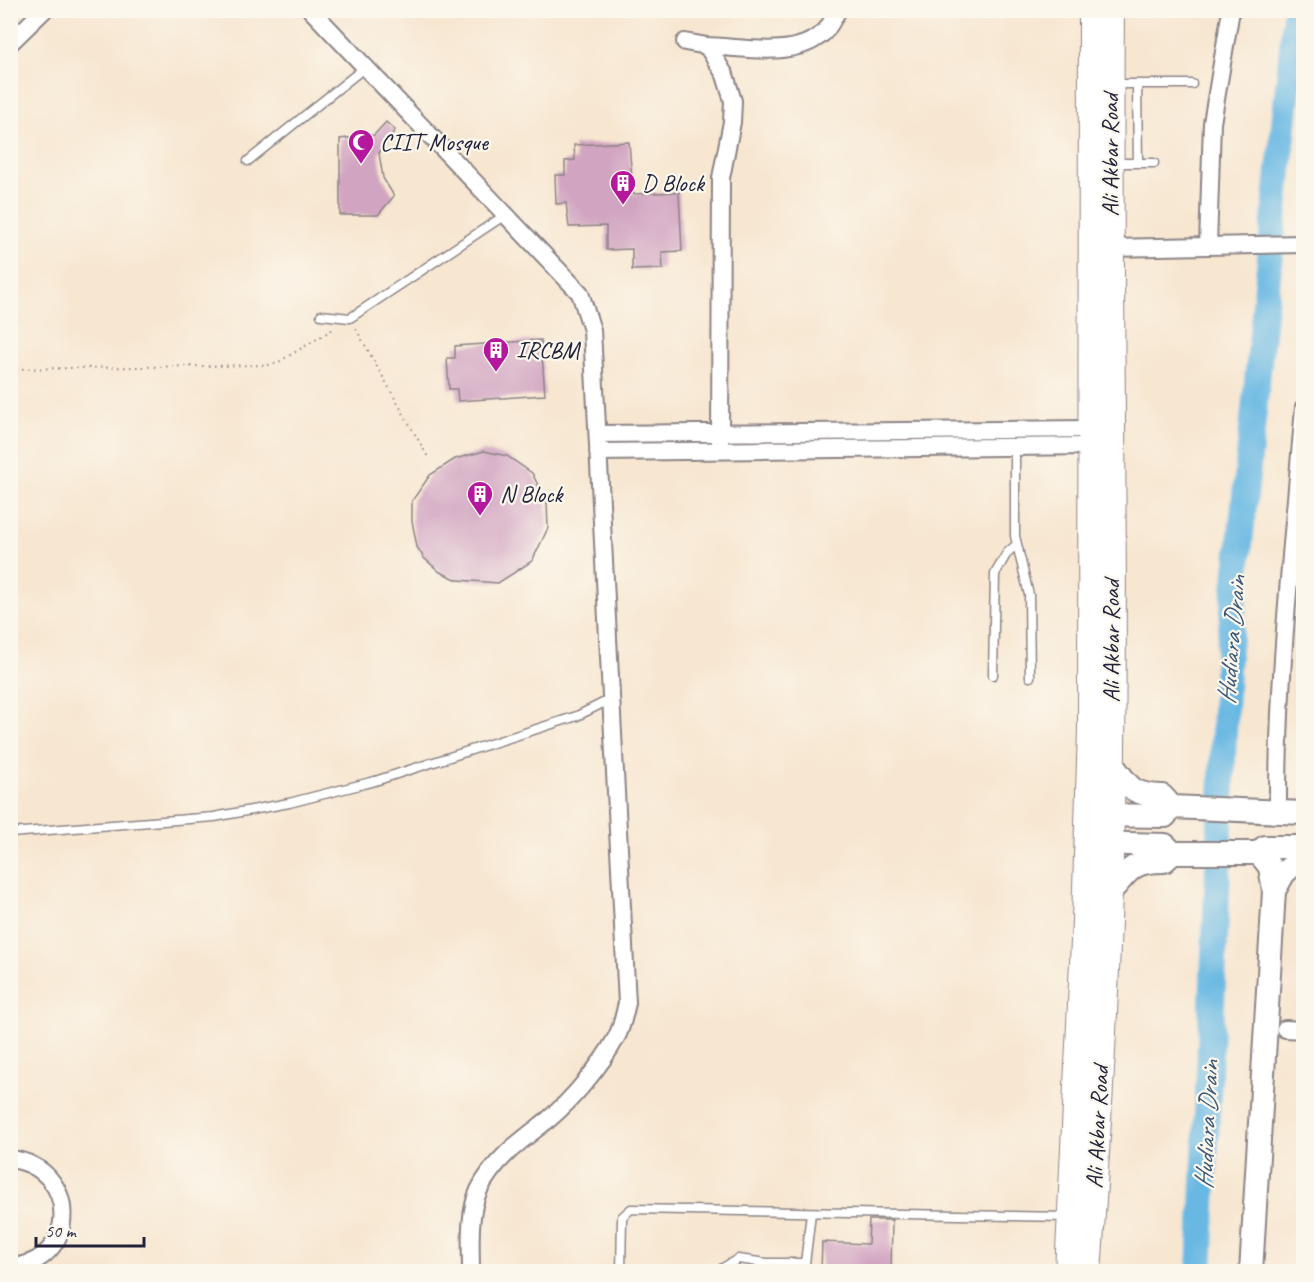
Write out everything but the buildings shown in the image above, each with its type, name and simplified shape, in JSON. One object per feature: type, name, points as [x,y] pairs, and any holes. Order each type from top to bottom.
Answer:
[{"type":"main road","name":"Ali Akbar Road","points":[[1068,1272],[1100,815],[1090,437],[1092,10]]},
{"type":"main road","name":"Ali Akbar Road","points":[[1100,815],[1111,763],[1111,10]]},
{"type":"main road","points":[[1111,763],[1132,790],[1143,796],[1162,796],[1172,807],[1283,812],[1297,851]]},
{"type":"main road","points":[[1100,815],[1164,816],[1172,807]]},
{"type":"main road","name":"Ali Akbar Road","points":[[1088,1272],[1109,893],[1099,843]]},
{"type":"main road","points":[[1099,843],[1165,845],[1173,853]]},
{"type":"main road","points":[[1109,893],[1136,865],[1143,861],[1164,861],[1173,853],[1257,853],[1265,847],[1297,851]]},
{"type":"main road","points":[[1274,891],[1297,851]]},
{"type":"main road","points":[[1251,1272],[1274,891],[1270,867],[1257,853]]},
{"type":"street","points":[[10,43],[45,10]]},
{"type":"street","points":[[311,10],[580,293],[592,330],[613,698],[627,1003],[617,1037],[596,1069],[550,1118],[522,1137],[496,1164],[478,1192],[471,1224],[471,1272]]},
{"type":"street","points":[[685,42],[706,46],[776,49],[803,46],[824,34],[838,10]]},
{"type":"street","points":[[1215,246],[1212,123],[1231,10]]},
{"type":"street","points":[[706,46],[725,75],[733,101],[732,122],[721,178],[719,442]]},
{"type":"street","points":[[1110,248],[1304,244]]},
{"type":"street","points":[[1283,812],[1277,750],[1284,631],[1304,407]]},
{"type":"street","points":[[598,434],[719,442],[1015,447],[1090,437]]},
{"type":"street","points":[[598,452],[719,442],[1090,437]]},
{"type":"street","points":[[1285,1029],[1304,1030]]},
{"type":"street","points":[[10,1159],[30,1163],[47,1175],[59,1192],[63,1212],[60,1232],[49,1250],[33,1262],[10,1267]]},
{"type":"lane","points":[[248,161],[364,68]]},
{"type":"lane","points":[[1110,84],[1192,84]]},
{"type":"lane","points":[[1137,84],[1138,164]]},
{"type":"lane","points":[[1110,164],[1154,164]]},
{"type":"lane","points":[[321,315],[350,318],[505,215]]},
{"type":"lane","points":[[1015,447],[1016,545],[1026,576],[1029,595],[1030,677]]},
{"type":"lane","points":[[993,675],[995,574],[1007,553],[1016,545]]},
{"type":"lane","points":[[10,833],[214,817],[289,803],[375,781],[577,716],[613,698]]},
{"type":"lane","points":[[621,1272],[622,1217],[631,1209],[1071,1217]]},
{"type":"lane","points":[[716,1272],[738,1259],[804,1267],[811,1213]]},
{"type":"path","points":[[10,369],[268,365],[277,363],[350,318],[429,459]]},
{"type":"waterway","name":"Hudiara Drain","points":[[1200,1272],[1227,667],[1296,10]]},
{"type":"place","name":"CIIT Mosque","points":[[361,165]]},
{"type":"place","name":"D Block","points":[[623,206]]},
{"type":"place","name":"IRCBM","points":[[496,373]]},
{"type":"place","name":"N Block","points":[[480,517]]}]
